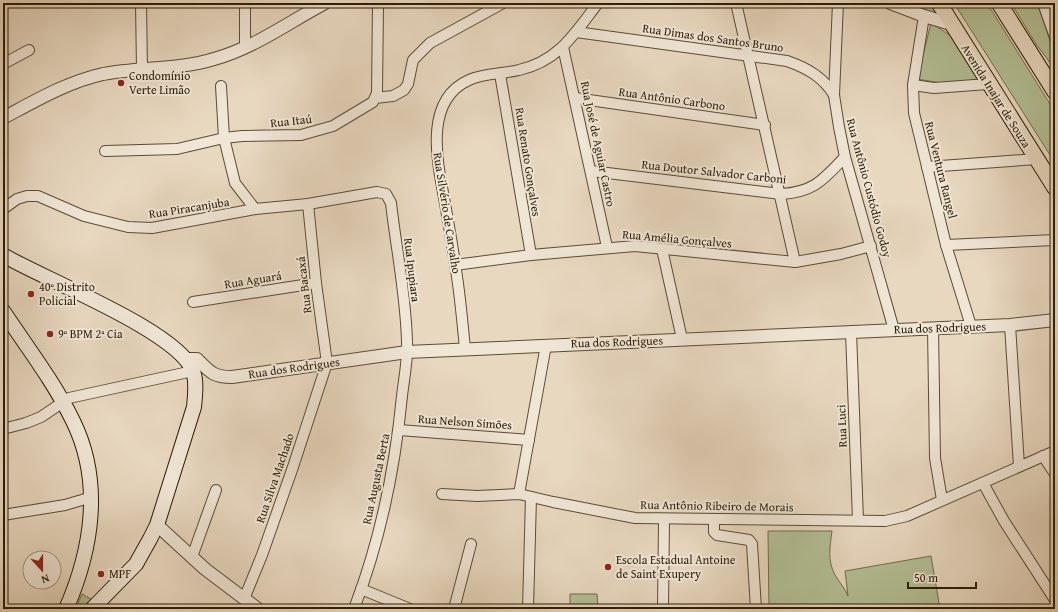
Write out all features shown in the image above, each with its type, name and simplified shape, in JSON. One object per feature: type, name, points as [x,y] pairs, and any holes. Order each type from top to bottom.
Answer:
[{"type":"main road","name":"Avenida Inajar de Souza","points":[[939,3],[988,84],[1037,159],[1054,190]]},
{"type":"main road","points":[[999,3],[1055,92]]},
{"type":"main road","points":[[3,255],[130,320],[176,348],[190,365],[196,393],[194,407],[157,525],[136,564],[92,609]]},
{"type":"main road","points":[[3,311],[62,401],[83,444],[92,497],[91,529],[88,546],[78,580],[66,609]]},
{"type":"street","points":[[141,3],[142,69]]},
{"type":"street","points":[[245,3],[245,47]]},
{"type":"street","points":[[378,3],[378,89],[375,98],[393,96],[404,90],[408,84],[413,60],[430,43],[503,3]]},
{"type":"street","name":"Rua Silvério de Carvalho","points":[[465,348],[456,265],[438,161],[438,127],[442,109],[449,96],[458,86],[470,80],[537,65],[551,58],[576,32],[598,3]]},
{"type":"street","points":[[736,3],[781,194],[795,262]]},
{"type":"street","name":"Rua Antônio Custódio Godoy","points":[[838,3],[834,95],[845,157],[894,330]]},
{"type":"street","points":[[890,3],[924,16],[951,24]]},
{"type":"street","points":[[1044,3],[1055,34]]},
{"type":"street","points":[[3,118],[72,82],[102,75],[196,63],[214,59],[245,47],[319,5]]},
{"type":"street","name":"Rua Ventura Rangel","points":[[924,16],[913,85],[914,112],[946,245],[971,326]]},
{"type":"street","name":"Rua Dimas dos Santos Bruno","points":[[576,32],[787,61],[802,66],[817,76],[828,85],[834,95]]},
{"type":"street","name":"Rua José de Aguiar Castro","points":[[563,47],[608,247]]},
{"type":"street","points":[[3,64],[29,50]]},
{"type":"street","name":"Rua Renato Gonçalves","points":[[500,74],[531,255]]},
{"type":"street","points":[[913,85],[934,88],[988,84]]},
{"type":"street","points":[[221,86],[224,138],[235,183],[256,210]]},
{"type":"street","name":"Rua Itaú","points":[[105,151],[177,149],[224,138],[284,137],[318,131],[333,126],[365,108],[375,98]]},
{"type":"street","name":"Rua Antônio Carbono","points":[[575,98],[765,125]]},
{"type":"street","name":"Rua Doutor Salvador Carboni","points":[[591,172],[781,194],[798,193],[811,188],[845,157]]},
{"type":"street","points":[[927,168],[1037,159]]},
{"type":"street","name":"Rua Piracanjuba","points":[[3,210],[17,199],[27,196],[38,196],[84,216],[128,227],[152,228],[256,210],[308,204],[377,192],[386,194]]},
{"type":"street","name":"Rua Ipupiara","points":[[386,194],[390,203],[406,323],[407,352]]},
{"type":"street","name":"Rua Bacaxá","points":[[308,204],[316,283],[327,364]]},
{"type":"street","points":[[946,245],[1055,240]]},
{"type":"street","name":"Rua Amélia Gonçalves","points":[[456,265],[531,255],[608,247],[635,246],[795,262],[841,254],[871,246]]},
{"type":"street","points":[[662,249],[682,339]]},
{"type":"street","name":"Rua Aguará","points":[[193,302],[316,283]]},
{"type":"street","name":"Rua dos Rodrigues","points":[[190,365],[196,359],[207,371],[214,375],[223,377],[407,352],[465,348],[1010,325],[1055,320]]},
{"type":"street","points":[[1010,325],[1020,466]]},
{"type":"street","points":[[933,328],[935,458],[942,500]]},
{"type":"street","name":"Rua Luci","points":[[851,332],[858,520]]},
{"type":"street","points":[[519,494],[546,345]]},
{"type":"street","name":"Rua Augusta Berta","points":[[354,609],[388,495],[399,430],[407,352]]},
{"type":"street","name":"Rua Silva Machado","points":[[244,599],[262,555],[327,364]]},
{"type":"street","points":[[3,429],[26,423],[40,417],[62,401],[76,396],[190,365]]},
{"type":"street","name":"Rua Nelson Simões","points":[[399,430],[529,440]]},
{"type":"street","name":"Rua Antônio Ribeiro de Morais","points":[[442,494],[477,496],[519,494],[635,518],[664,520],[885,521],[907,516],[1055,451]]},
{"type":"street","points":[[1043,456],[1055,474]]},
{"type":"street","points":[[983,483],[1004,521],[1055,600]]},
{"type":"street","points":[[192,557],[216,490]]},
{"type":"street","points":[[528,609],[531,496]]},
{"type":"street","points":[[3,515],[65,505],[92,497]]},
{"type":"street","points":[[663,609],[664,520]]},
{"type":"street","points":[[714,520],[714,532],[717,535],[749,540],[752,544],[756,609]]},
{"type":"street","points":[[157,525],[205,569],[258,609]]},
{"type":"street","points":[[454,609],[471,544]]},
{"type":"street","points":[[361,589],[410,609]]},
{"type":"green space","points":[[905,3],[937,3],[945,17]]},
{"type":"green space","points":[[954,3],[987,3],[1055,112],[1055,163]]},
{"type":"green space","points":[[1011,3],[1037,3],[1055,55],[1055,60],[1051,64],[1036,44]]},
{"type":"green space","points":[[931,23],[959,41],[983,80],[947,84],[917,79]]},
{"type":"green space","points":[[768,531],[832,531],[830,559],[832,569],[848,596],[845,571],[931,556],[940,609],[769,609]]},
{"type":"green space","points":[[82,594],[91,599],[85,605],[78,603]]},
{"type":"green space","points":[[570,594],[597,594],[598,609],[570,609]]},
{"type":"place","name":"Condomínio Verte Limão","points":[[121,83]]},
{"type":"place","name":"40º Distrito Policial","points":[[31,294]]},
{"type":"place","name":"9º BPM 2ª Cia","points":[[50,334]]},
{"type":"place","name":"Escola Estadual Antoine de Saint Exupery","points":[[608,567]]},
{"type":"place","name":"MPF","points":[[101,574]]}]
